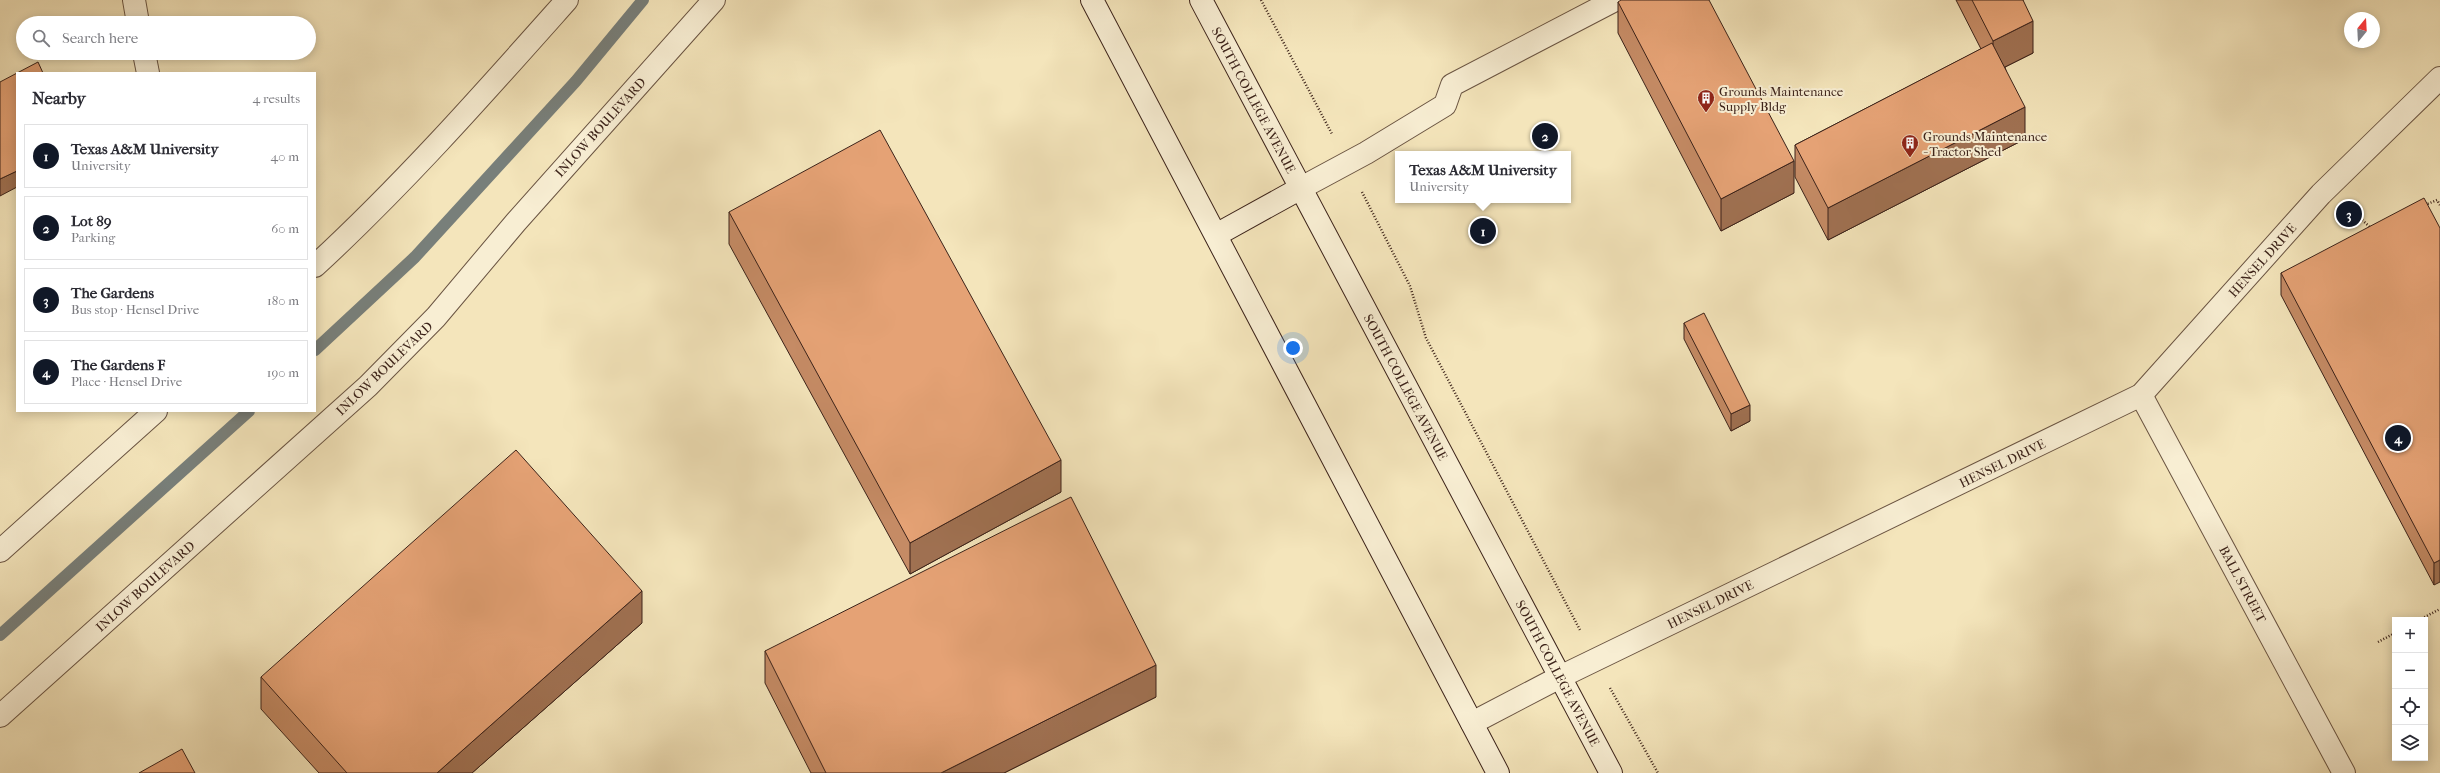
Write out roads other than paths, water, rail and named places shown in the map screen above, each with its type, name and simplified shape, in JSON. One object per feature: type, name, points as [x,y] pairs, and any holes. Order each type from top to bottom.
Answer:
[{"type":"street","points":[[134,0],[137,16]]},
{"type":"street","points":[[316,265],[360,225],[471,108],[567,0]]},
{"type":"street","name":"INLOW BOULEVARD","points":[[0,716],[368,386],[436,317],[516,222],[714,0]]},
{"type":"street","points":[[1092,0],[1498,773]]},
{"type":"street","name":"SOUTH COLLEGE AVENUE","points":[[1201,0],[1612,773]]},
{"type":"street","points":[[1216,235],[1366,153],[1445,105],[1452,85],[1615,0]]},
{"type":"street","points":[[145,60],[148,72]]},
{"type":"street","name":"HENSEL DRIVE","points":[[1472,723],[1560,677],[2141,395],[2328,188],[2440,78]]},
{"type":"street","name":"BALL STREET","points":[[2141,395],[2344,773]]},
{"type":"street","points":[[0,551],[155,412]]},
{"type":"waterway","points":[[316,349],[415,257],[576,81],[643,0]]},
{"type":"waterway","points":[[0,635],[248,412]]},
{"type":"place","name":"Grounds Maintenance Supply Bldg","points":[[1706,113]]},
{"type":"place","name":"Lot 89","points":[[1545,136]]},
{"type":"place","name":"Grounds Maintenance - Tractor Shed","points":[[1910,158]]},
{"type":"place","name":"The Gardens","points":[[2349,214]]},
{"type":"place","name":"Texas A&M University","points":[[1483,231]]},
{"type":"place","name":"The Gardens F","points":[[2398,438]]}]
